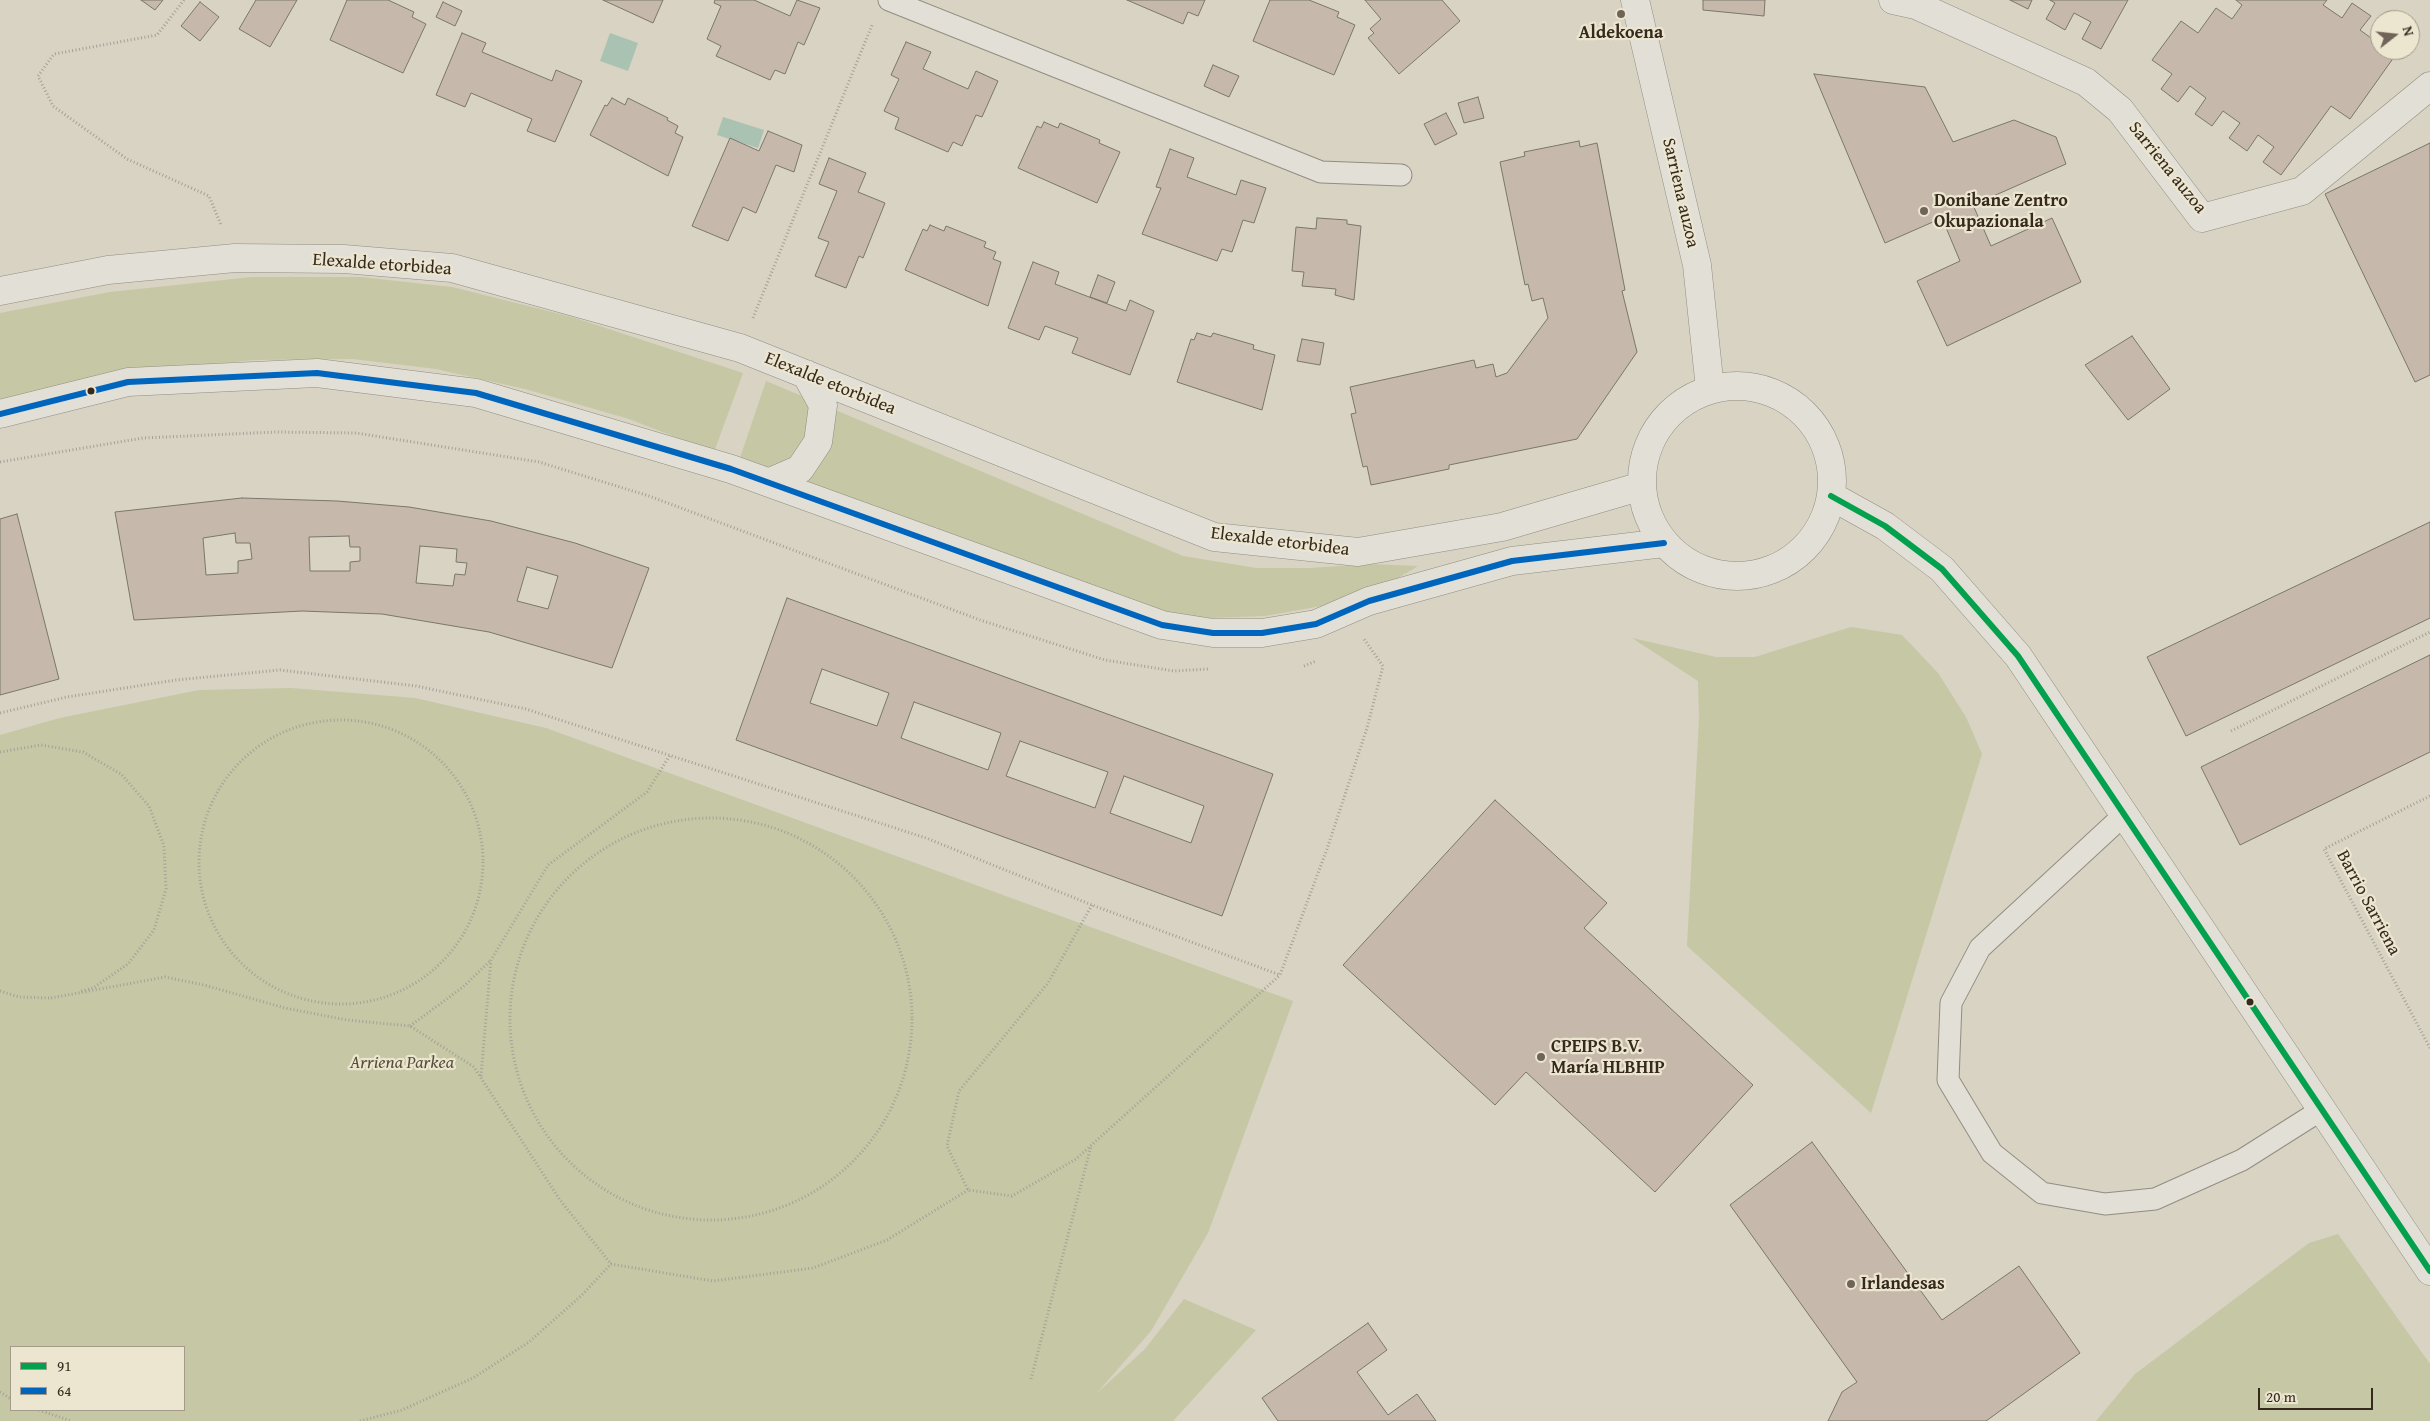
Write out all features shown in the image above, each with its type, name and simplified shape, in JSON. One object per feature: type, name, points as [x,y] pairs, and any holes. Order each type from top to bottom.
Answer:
[{"type":"street","name":"Sarriena auzoa","points":[[1635,0],[1697,265],[1710,389]]},
{"type":"street","name":"Sarriena auzoa","points":[[1893,0],[1916,5],[2086,82],[2120,110],[2202,218],[2302,191],[2430,86]]},
{"type":"street","name":"Elexalde etorbidea","points":[[0,291],[108,270],[235,258],[344,259],[452,268],[740,348],[1214,537],[1358,552],[1502,527],[1642,486]]},
{"type":"street","points":[[0,414],[128,382],[317,373],[476,393],[770,482],[1162,626],[1213,634],[1262,632],[1316,624],[1369,601],[1512,561],[1664,543]]},
{"type":"street","points":[[770,482],[800,469],[818,442],[823,405],[806,374]]},
{"type":"street","points":[[1741,386],[1772,392],[1800,409],[1820,434],[1831,464],[1831,496],[1822,525],[1803,551],[1778,568],[1748,577],[1716,575],[1688,563],[1664,543],[1648,516],[1642,486],[1645,454],[1659,426],[1681,403],[1710,389],[1741,386]]},
{"type":"street","points":[[1831,496],[1885,526],[1942,570],[2018,656],[2321,1110],[2422,1243],[2430,1271]]},
{"type":"lane","points":[[890,0],[1321,172],[1401,175]]},
{"type":"lane","points":[[2125,814],[1980,948],[1952,1004],[1948,1080],[1992,1153],[2042,1193],[2105,1204],[2155,1199],[2242,1160],[2321,1110]]},
{"type":"path","points":[[184,0],[157,35],[54,54],[38,76],[53,106],[127,159],[209,196],[235,258]]},
{"type":"path","points":[[740,348],[874,18]]},
{"type":"path","points":[[0,462],[143,438],[276,432],[356,433],[539,462],[649,496],[971,617],[1105,660],[1174,672],[1212,669]]},
{"type":"path","points":[[2231,731],[2430,632]]},
{"type":"path","points":[[0,991],[19,997],[51,998],[164,977],[204,985],[294,1010],[347,1020],[410,1026],[474,1067],[560,1200],[611,1264],[713,1282],[813,1268],[887,1240],[968,1190],[1012,1196],[1076,1159],[1280,974],[1327,849],[1367,728],[1383,666],[1363,638],[1355,642]]},
{"type":"path","points":[[1304,666],[1321,658]]},
{"type":"path","points":[[0,713],[67,697],[121,688],[176,680],[280,670],[416,686],[526,709],[926,838],[1092,905],[1280,974]]},
{"type":"path","points":[[356,718],[396,729],[432,750],[459,782],[477,819],[483,844],[482,883],[471,920],[452,955],[424,980],[370,1003],[321,1005],[280,992],[243,967],[217,933],[201,892],[199,849],[209,807],[234,767],[270,736],[315,722],[356,718]]},
{"type":"path","points":[[0,752],[41,745],[84,752],[121,774],[149,806],[164,846],[166,889],[154,930],[128,964],[92,988],[51,998]]},
{"type":"path","points":[[410,1026],[464,987],[492,960],[548,865],[647,792],[670,755]]},
{"type":"path","name":"Barrio Sarriena","points":[[2430,796],[2324,849],[2430,1048]]},
{"type":"path","points":[[710,815],[766,825],[820,846],[862,885],[894,931],[910,986],[912,1043],[898,1098],[867,1146],[830,1184],[783,1209],[732,1218],[678,1220],[627,1204],[584,1173],[546,1136],[521,1089],[512,1037],[512,984],[528,933],[559,886],[601,847],[654,825],[710,815]]},
{"type":"path","points":[[968,1190],[947,1146],[959,1091],[1048,983],[1092,905]]},
{"type":"path","points":[[480,1077],[492,960]]},
{"type":"path","points":[[1031,1379],[1091,1145]]},
{"type":"path","points":[[360,1421],[402,1410],[473,1378],[529,1342],[582,1295],[611,1264]]},
{"type":"path","points":[[41,1411],[71,1421]]},
{"type":"green space","points":[[252,277],[360,277],[452,287],[572,317],[743,373],[714,452],[629,419],[525,389],[436,369],[353,359],[254,360],[127,373],[0,401],[0,313],[110,292]]},
{"type":"green space","points":[[766,381],[1183,556],[1256,568],[1311,568],[1369,564],[1418,566],[1378,590],[1333,604],[1265,616],[1209,618],[1140,609],[740,458]]},
{"type":"green space","points":[[1851,627],[1902,635],[1938,673],[1966,717],[1982,754],[1871,1113],[1687,946],[1699,718],[1698,681],[1632,638],[1716,657],[1755,657]]},
{"type":"green space","name":"Arriena Parkea","points":[[291,688],[415,698],[546,728],[1293,1001],[1208,1233],[1151,1331],[1096,1394],[1145,1349],[1184,1299],[1256,1330],[1173,1421],[0,1421],[0,735],[60,718],[199,690]]},
{"type":"green space","points":[[2338,1234],[2430,1364],[2430,1421],[2096,1421],[2135,1374],[2309,1243]]},
{"type":"shaded area","points":[[610,33],[638,43],[628,71],[600,61]]},
{"type":"shaded area","points":[[723,117],[764,130],[758,148],[717,135]]},
{"type":"building","points":[[141,0],[163,0],[155,10]]},
{"type":"building","points":[[256,0],[297,0],[270,47],[239,29]]},
{"type":"building","points":[[347,0],[388,0],[414,12],[412,17],[426,24],[403,73],[330,40]]},
{"type":"building","points":[[603,0],[663,0],[653,23]]},
{"type":"building","points":[[715,0],[754,0],[790,16],[797,0],[820,8],[804,45],[798,42],[785,74],[775,70],[770,80],[716,56],[721,46],[707,39],[721,6],[714,3]]},
{"type":"building","points":[[1127,0],[1205,0],[1198,16],[1188,12],[1183,24]]},
{"type":"building","points":[[1270,0],[1309,0],[1339,12],[1337,17],[1355,25],[1334,75],[1253,41]]},
{"type":"building","points":[[1365,0],[1442,0],[1460,21],[1399,74],[1368,38],[1374,33],[1370,29],[1381,19]]},
{"type":"building","points":[[1703,0],[1765,0],[1764,16],[1703,10]]},
{"type":"building","points":[[2010,0],[2032,0],[2028,9]]},
{"type":"building","points":[[2050,0],[2128,0],[2101,49],[2082,39],[2091,22],[2074,13],[2065,30],[2046,19],[2055,3]]},
{"type":"building","points":[[2236,0],[2327,0],[2323,5],[2342,18],[2352,3],[2370,15],[2360,30],[2370,37],[2370,60],[2392,60],[2350,119],[2331,106],[2281,175],[2263,162],[2274,147],[2258,135],[2247,151],[2229,138],[2240,123],[2223,111],[2212,126],[2195,114],[2206,98],[2190,86],[2178,102],[2161,89],[2172,74],[2152,60],[2181,21],[2198,33],[2216,8],[2232,19],[2242,5]]},
{"type":"building","points":[[200,2],[219,17],[200,41],[181,26]]},
{"type":"building","points":[[443,2],[462,11],[455,26],[436,17]]},
{"type":"building","points":[[462,33],[486,43],[482,52],[552,81],[556,70],[582,81],[555,142],[527,131],[532,119],[471,93],[465,107],[436,95]]},
{"type":"building","points":[[906,42],[931,52],[923,69],[968,89],[976,71],[998,81],[982,117],[976,115],[962,146],[953,142],[948,152],[895,129],[899,118],[884,111],[899,79],[891,75]]},
{"type":"building","points":[[1213,65],[1239,76],[1229,97],[1204,86]]},
{"type":"building","name":"Donibane Zentro Okupazionala","points":[[1814,74],[1925,87],[1953,142],[2014,120],[2056,137],[2066,164],[1973,205],[1991,246],[2052,218],[2081,282],[1947,346],[1917,281],[1960,261],[1942,218],[1885,243]]},
{"type":"building","points":[[1478,97],[1484,118],[1464,123],[1458,103]]},
{"type":"building","points":[[612,98],[625,105],[628,98],[668,118],[667,120],[678,126],[675,133],[683,137],[668,176],[590,135],[605,105],[607,106]]},
{"type":"building","points":[[1446,113],[1457,134],[1435,145],[1424,124]]},
{"type":"building","points":[[1044,122],[1058,128],[1060,123],[1100,140],[1099,143],[1120,152],[1097,203],[1018,168],[1037,126],[1041,128]]},
{"type":"building","points":[[768,131],[802,145],[794,172],[776,165],[756,213],[743,207],[728,241],[692,226],[730,138],[759,151]]},
{"type":"building","points":[[1579,141],[1580,147],[1597,143],[1625,290],[1622,291],[1637,352],[1577,439],[1449,465],[1449,469],[1371,485],[1367,466],[1363,467],[1351,414],[1356,413],[1350,387],[1474,360],[1476,368],[1493,364],[1496,377],[1507,373],[1548,318],[1543,298],[1532,301],[1528,284],[1525,285],[1500,162],[1525,156],[1524,152]]},
{"type":"building","points":[[2430,143],[2430,375],[2415,382],[2325,194]]},
{"type":"building","points":[[1170,149],[1194,158],[1187,177],[1236,195],[1241,180],[1266,188],[1254,223],[1243,220],[1232,252],[1222,249],[1217,261],[1142,234],[1161,188],[1156,187]]},
{"type":"building","points":[[829,158],[866,173],[858,192],[885,203],[863,258],[859,256],[846,288],[815,276],[829,242],[818,238],[837,191],[819,184]]},
{"type":"building","points":[[1317,218],[1347,220],[1347,224],[1361,226],[1354,300],[1335,295],[1336,289],[1302,286],[1304,272],[1292,271],[1296,227],[1316,229]]},
{"type":"building","points":[[930,225],[944,231],[946,226],[986,242],[984,247],[996,252],[993,259],[1001,262],[988,306],[905,270],[923,229],[927,231]]},
{"type":"building","points":[[1033,262],[1059,272],[1055,284],[1126,311],[1130,300],[1154,311],[1130,375],[1072,353],[1078,338],[1045,326],[1039,340],[1008,328]]},
{"type":"building","points":[[1098,275],[1115,282],[1107,303],[1090,297]]},
{"type":"building","points":[[1197,333],[1211,337],[1213,333],[1254,345],[1253,349],[1275,355],[1262,410],[1177,382],[1191,339],[1194,340]]},
{"type":"building","points":[[2132,336],[2170,389],[2128,420],[2085,365]]},
{"type":"building","points":[[1302,339],[1324,343],[1320,365],[1297,361]]},
{"type":"building","points":[[242,498],[337,501],[409,507],[491,521],[575,543],[649,568],[612,668],[489,632],[382,614],[302,611],[134,620],[115,512]],"holes":[[[235,533],[236,543],[250,543],[252,559],[238,561],[238,573],[206,575],[203,538]],[[349,536],[350,547],[360,547],[360,561],[350,562],[350,571],[310,571],[309,537]],[[420,546],[457,549],[456,562],[467,563],[465,575],[455,574],[453,586],[416,583]],[[527,567],[558,576],[548,609],[517,601]]]},
{"type":"building","points":[[17,514],[59,679],[0,695],[0,519]]},
{"type":"building","points":[[2430,522],[2430,618],[2186,736],[2147,657]]},
{"type":"building","points":[[787,598],[1273,774],[1222,916],[736,740]],"holes":[[[822,669],[889,693],[877,726],[810,703]],[[914,702],[1001,733],[988,770],[901,738]],[[1020,741],[1108,772],[1095,808],[1006,776]],[[1124,776],[1204,806],[1191,843],[1110,813]]]},
{"type":"building","points":[[2430,655],[2430,752],[2240,845],[2201,767]]},
{"type":"building","points":[[1495,800],[1607,903],[1584,928],[1753,1085],[1655,1192],[1526,1072],[1495,1105],[1343,965]]},
{"type":"building","name":"Irlandesas","points":[[1812,1142],[1942,1320],[2019,1266],[2080,1353],[1986,1421],[1828,1421],[1842,1392],[1857,1382],[1730,1205]]},
{"type":"building","points":[[1368,1323],[1387,1350],[1357,1372],[1388,1415],[1417,1394],[1436,1421],[1278,1421],[1262,1398]]},
{"type":"transit line","name":"64","points":[[0,414],[128,382],[317,373],[476,393],[731,469],[1162,625],[1213,633],[1262,633],[1316,624],[1369,601],[1512,561],[1664,543]]},
{"type":"transit line","name":"91","points":[[1831,496],[1885,526],[1942,569],[2018,656],[2430,1271]]},
{"type":"place","name":"Aldekoena","points":[[1621,14]]},
{"type":"place","name":"Donibane Zentro Okupazionala","points":[[1924,211]]},
{"type":"place","name":"CPEIPS B.V. María HLBHIP","points":[[1541,1057]]},
{"type":"place","name":"Irlandesas","points":[[1851,1284]]}]
